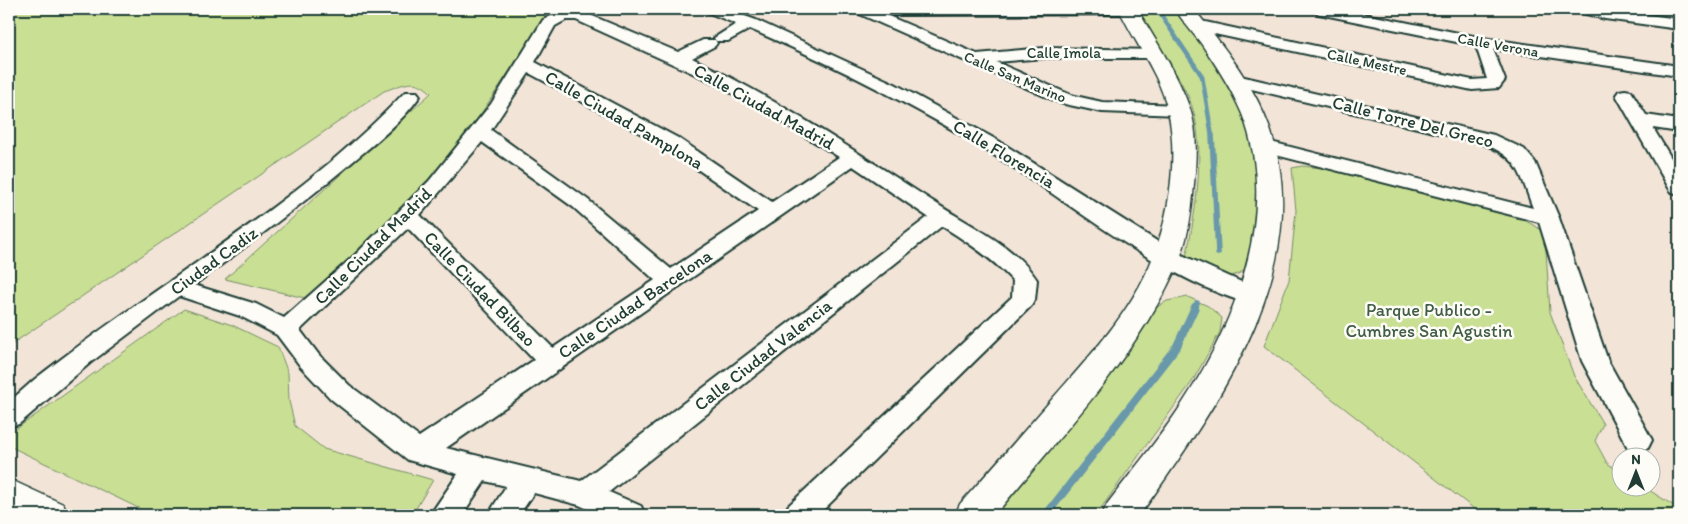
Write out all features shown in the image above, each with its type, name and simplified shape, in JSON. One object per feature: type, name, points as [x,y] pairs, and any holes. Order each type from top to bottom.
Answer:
[{"type":"street","name":"Calle Florencia","points":[[712,9],[750,23],[932,111],[1014,159],[1189,270],[1251,296]]},
{"type":"street","points":[[861,10],[1128,9],[1154,54],[1179,110],[1184,152],[1178,216],[1167,257],[1147,298],[1102,364],[973,515]]},
{"type":"street","name":"Calle Verona","points":[[1318,9],[1483,43],[1679,71]]},
{"type":"street","points":[[1584,9],[1605,14],[1679,24]]},
{"type":"street","name":"Calle San Marino","points":[[861,10],[1044,91],[1082,104],[1179,110]]},
{"type":"street","name":"Calle Ciudad Madrid","points":[[286,329],[409,216],[480,131],[525,64],[549,23],[555,18],[569,14],[578,15],[715,76],[768,105],[853,157],[942,217],[1019,272],[1025,280],[1023,300],[800,515]]},
{"type":"street","points":[[1120,515],[1203,398],[1225,357],[1251,296],[1268,219],[1267,177],[1263,146],[1258,129],[1236,80],[1190,17]]},
{"type":"street","name":"Calle Mestre","points":[[1190,17],[1472,85],[1485,86],[1493,84],[1496,80],[1483,43]]},
{"type":"street","points":[[678,59],[750,23]]},
{"type":"street","name":"Calle Imola","points":[[975,59],[1045,52],[1154,54]]},
{"type":"street","name":"Calle Ciudad Pamplona","points":[[525,64],[671,142],[773,212]]},
{"type":"street","name":"Calle Torre Del Greco","points":[[1236,80],[1487,138],[1517,153],[1525,162],[1548,218],[1595,361],[1638,440]]},
{"type":"street","points":[[1625,95],[1679,188]]},
{"type":"street","name":"Ciudad Cadiz","points":[[9,417],[78,360],[266,222],[324,176],[381,128],[411,96]]},
{"type":"street","points":[[1640,120],[1679,126]]},
{"type":"street","points":[[480,131],[580,202],[670,280]]},
{"type":"street","points":[[1263,146],[1548,218]]},
{"type":"street","name":"Calle Ciudad Barcelona","points":[[418,452],[853,157]]},
{"type":"street","name":"Calle Ciudad Bilbao","points":[[409,216],[551,362]]},
{"type":"street","name":"Calle Ciudad Valencia","points":[[585,494],[942,217]]},
{"type":"street","points":[[178,287],[248,310],[286,329],[310,361],[340,392],[418,452],[585,494],[630,515]]},
{"type":"street","points":[[445,515],[479,467]]},
{"type":"street","points":[[502,515],[527,480]]},
{"type":"street","points":[[9,494],[50,515]]},
{"type":"green space","points":[[16,9],[551,9],[468,133],[434,174],[313,300],[225,279],[431,93],[420,85],[409,83],[384,91],[9,346],[9,12]]},
{"type":"green space","points":[[1134,9],[1177,9],[1219,67],[1239,105],[1251,140],[1254,158],[1257,177],[1257,215],[1251,251],[1246,266],[1239,274],[1222,275],[1186,257],[1198,176],[1198,133],[1194,113],[1188,96],[1176,74]]},
{"type":"green space","name":"Parque Publico - Cumbres San Agustin","points":[[1302,166],[1322,168],[1522,219],[1537,227],[1545,235],[1550,312],[1574,376],[1603,424],[1595,441],[1610,465],[1610,496],[1658,496],[1679,509],[1679,515],[1482,515],[1264,346],[1289,280],[1296,211],[1292,168]]},
{"type":"green space","points":[[1188,297],[1208,306],[1222,318],[1220,332],[1192,382],[1096,515],[996,515],[1098,388],[1157,307],[1167,301]]},
{"type":"green space","points":[[184,309],[232,325],[278,347],[288,373],[289,401],[295,426],[324,449],[433,480],[412,515],[153,515],[9,446],[9,434]]},
{"type":"waterway","points":[[1157,9],[1202,76],[1212,136]]},
{"type":"waterway","points":[[1212,135],[1218,253]]},
{"type":"waterway","points":[[1195,308],[1197,303]]},
{"type":"waterway","points":[[1046,515],[1177,346],[1195,307]]}]
